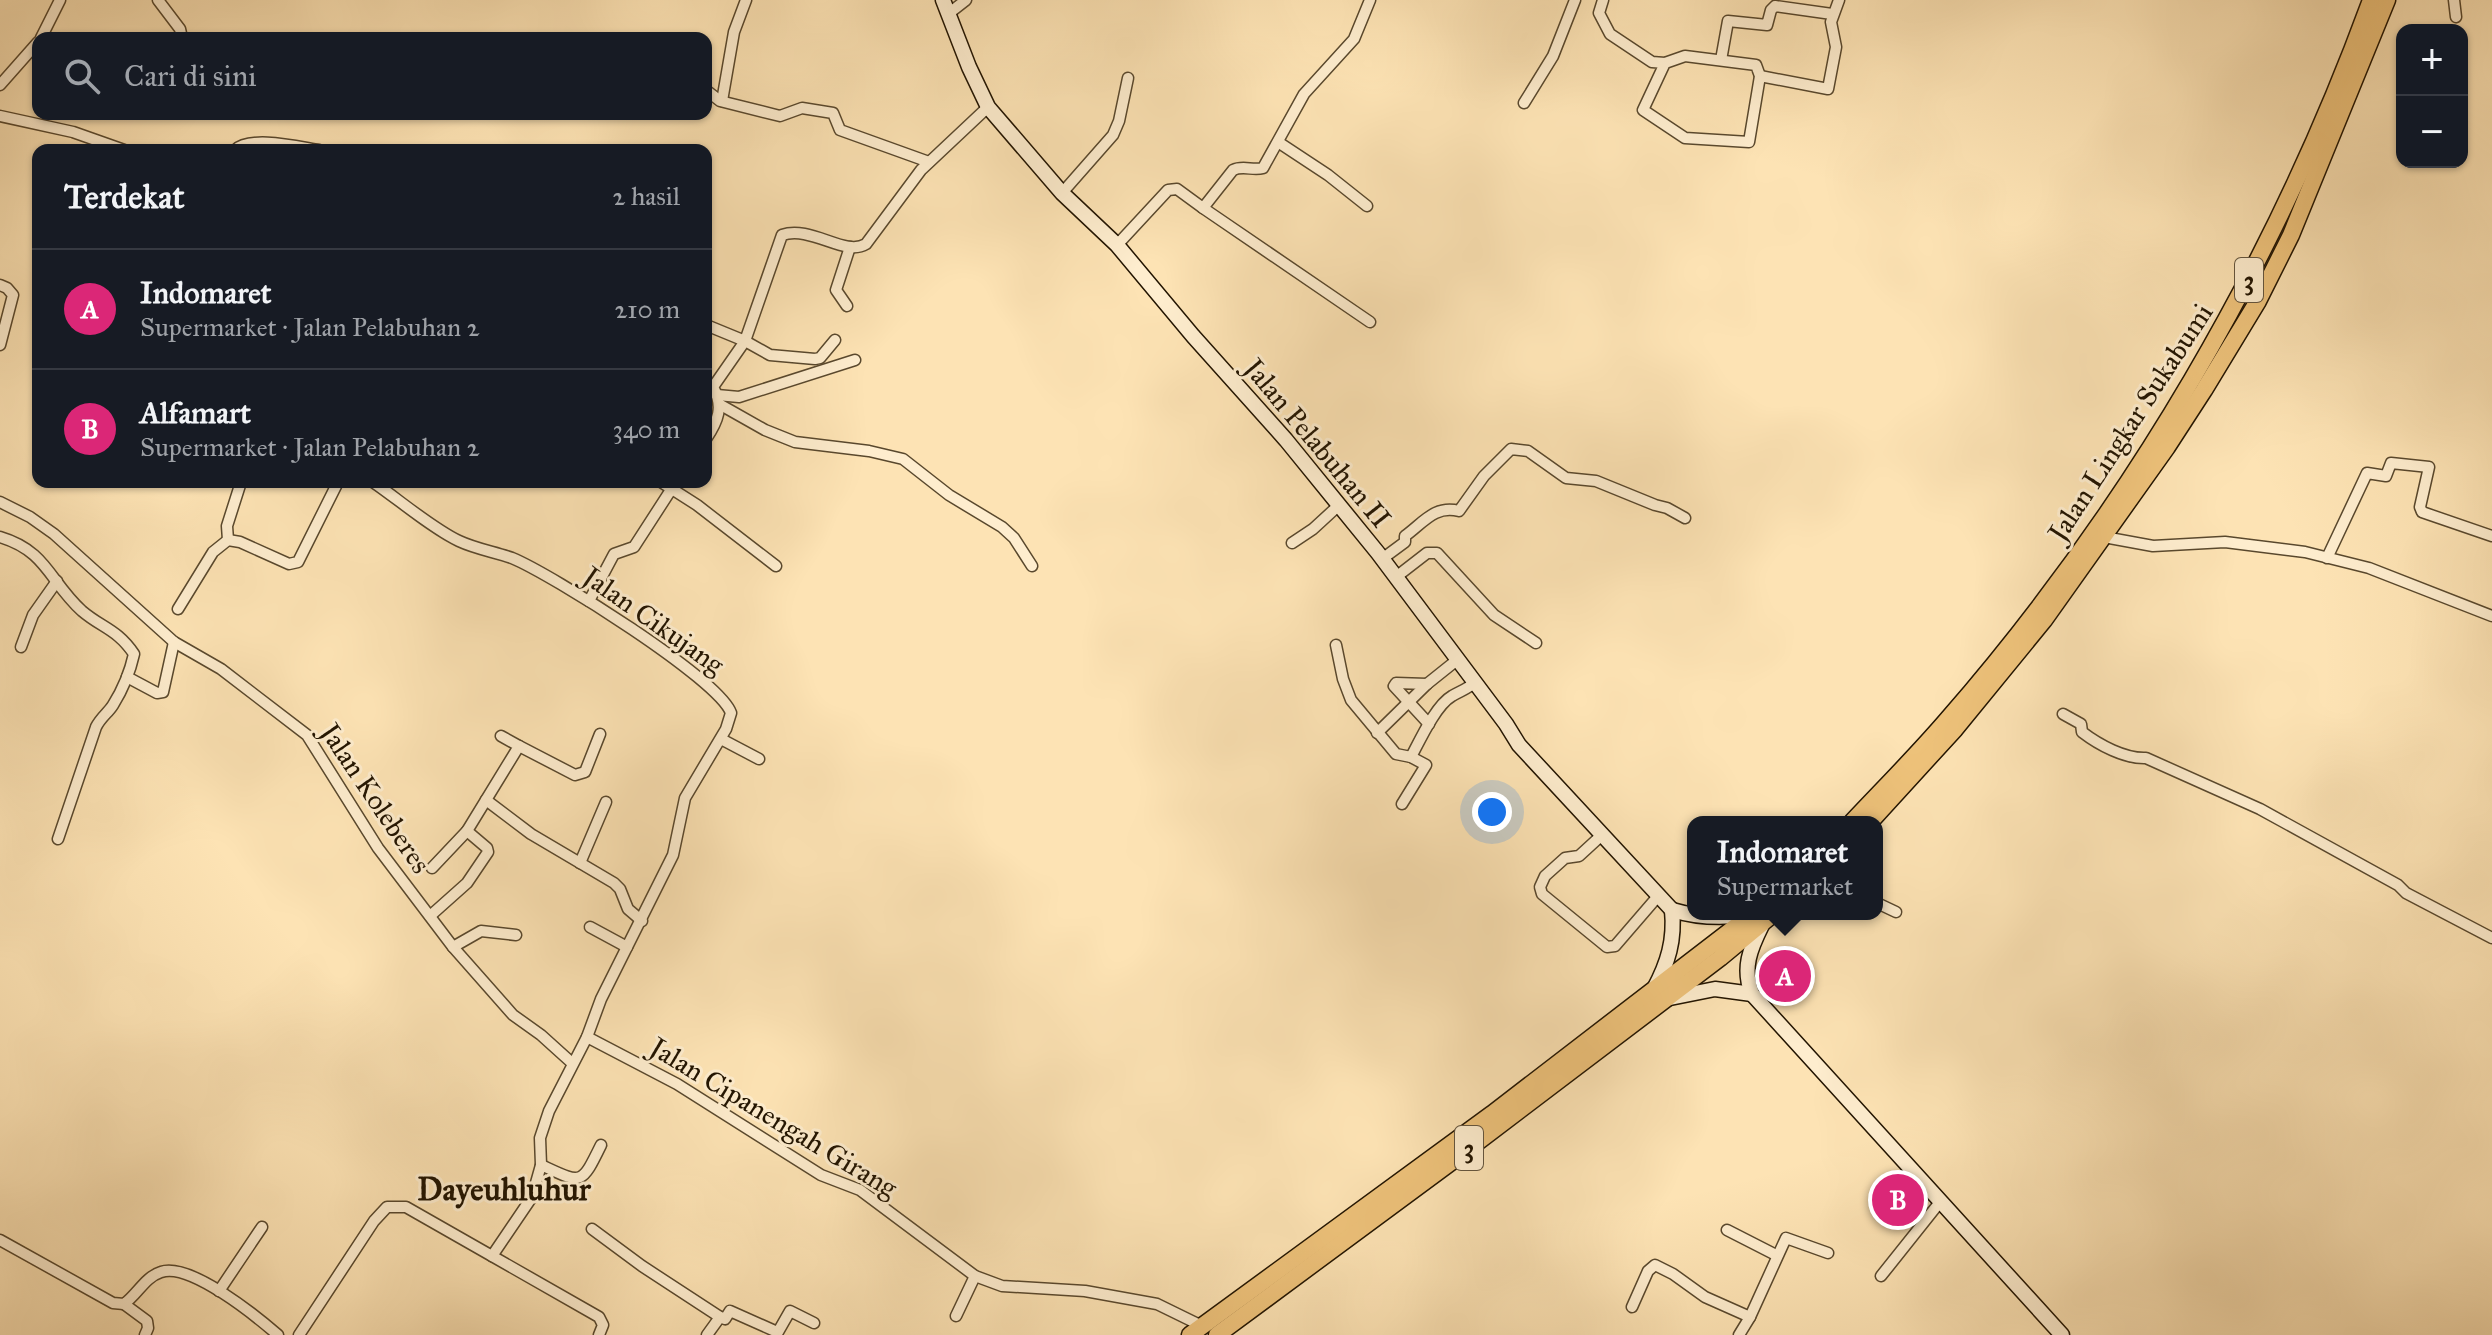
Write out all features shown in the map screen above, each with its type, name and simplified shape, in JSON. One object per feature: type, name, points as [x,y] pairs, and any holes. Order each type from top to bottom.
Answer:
[{"type":"main road","name":"Jalan Lingkar Sukabumi","points":[[2096,541],[2185,392],[2276,227],[2371,0]]},
{"type":"main road","name":"Jalan Lingkar Sukabumi","points":[[1875,816],[1955,729],[2167,447],[2258,301],[2291,235],[2387,0]]},
{"type":"main road","name":"Jalan Pelabuhan II","points":[[946,7],[988,107],[1062,193],[1117,245],[1283,438],[1396,577],[1519,745],[1672,910]]},
{"type":"main road","name":"Jalan Lingkar Sukabumi","points":[[1858,816],[2034,622]]},
{"type":"main road","points":[[1687,914],[1672,910],[1674,930],[1659,994],[1715,989],[1752,994]]},
{"type":"main road","name":"3","points":[[1203,1332],[1446,1157],[1758,920]]},
{"type":"main road","points":[[1761,920],[1746,967],[1752,994],[2062,1335]]},
{"type":"street","points":[[44,32],[60,0]]},
{"type":"street","points":[[158,0],[181,32]]},
{"type":"street","points":[[722,101],[734,32],[746,0]]},
{"type":"street","points":[[946,7],[966,0]]},
{"type":"street","points":[[1203,208],[1233,170],[1239,167],[1263,168],[1304,94],[1354,39],[1370,0]]},
{"type":"street","points":[[1524,103],[1553,56],[1575,0]]},
{"type":"street","points":[[1603,0],[1599,13],[1609,33],[1647,60],[1665,63],[1685,56],[1756,65],[1760,76],[1749,142],[1690,140],[1642,109],[1665,63]]},
{"type":"street","points":[[1760,76],[1828,89],[1836,47],[1831,29],[1832,14],[1839,0]]},
{"type":"street","points":[[2454,0],[2456,17]]},
{"type":"street","points":[[1721,60],[1728,21],[1767,25],[1775,6],[1832,14]]},
{"type":"street","points":[[0,85],[32,49]]},
{"type":"street","points":[[1062,193],[1113,135],[1128,78]]},
{"type":"street","points":[[712,94],[722,101],[780,116],[805,107],[833,113],[840,130],[929,162]]},
{"type":"street","points":[[712,430],[718,421],[714,392],[745,341],[782,235],[798,231],[860,248],[870,240],[929,162],[988,107]]},
{"type":"street","points":[[0,116],[73,132],[107,144]]},
{"type":"street","points":[[1278,142],[1367,206]]},
{"type":"street","points":[[1117,245],[1168,190],[1177,189],[1370,322]]},
{"type":"street","points":[[847,306],[836,290],[850,247]]},
{"type":"street","points":[[0,285],[13,295],[0,345]]},
{"type":"street","points":[[712,327],[770,355],[820,358],[835,340]]},
{"type":"street","points":[[714,392],[739,397],[855,360]]},
{"type":"street","points":[[714,392],[765,430],[786,439],[903,459],[949,495],[1002,527],[1014,538],[1032,566]]},
{"type":"street","points":[[1382,559],[1405,542],[1405,536],[1435,512],[1459,511],[1484,476],[1511,449],[1528,451],[1566,478],[1596,481],[1685,518]]},
{"type":"street","points":[[2327,558],[2367,473],[2386,476],[2391,463],[2429,467],[2420,507],[2422,512],[2492,536]]},
{"type":"street","points":[[228,540],[227,526],[239,488]]},
{"type":"street","points":[[228,540],[294,564],[298,562],[335,488]]},
{"type":"street","name":"Jalan Cikujang","points":[[382,488],[459,541],[512,559],[589,601],[691,671],[723,698],[731,713],[721,739],[685,798],[673,855],[549,1111],[542,1130],[541,1165],[532,1197],[492,1256]]},
{"type":"street","points":[[589,601],[614,554],[634,547],[672,488]]},
{"type":"street","points":[[678,488],[776,566]]},
{"type":"street","name":"Jalan Koleberes","points":[[0,502],[54,534],[174,642],[221,669],[307,735],[378,848],[453,947],[513,1015],[572,1063]]},
{"type":"street","points":[[1292,543],[1338,506]]},
{"type":"street","points":[[0,537],[35,553],[82,611],[118,633],[134,657],[112,706],[96,727],[58,839]]},
{"type":"street","points":[[178,609],[213,552],[228,540]]},
{"type":"street","points":[[2096,541],[2153,546],[2242,543],[2343,560],[2492,616]]},
{"type":"street","points":[[1396,577],[1427,553],[1437,553],[1494,615],[1536,643]]},
{"type":"street","points":[[21,647],[33,615],[57,581]]},
{"type":"street","points":[[127,677],[157,693],[163,692],[174,642]]},
{"type":"street","points":[[1336,645],[1347,690],[1377,733],[1396,754],[1422,761],[1427,767],[1402,804]]},
{"type":"street","points":[[1377,733],[1427,684],[1457,660]]},
{"type":"street","points":[[1411,757],[1429,724],[1450,696],[1466,690],[1475,682]]},
{"type":"street","points":[[1427,684],[1394,684],[1429,724]]},
{"type":"street","points":[[2063,714],[2081,724],[2082,732],[2096,742],[2133,759],[2146,758],[2260,809],[2398,885],[2406,893],[2492,938]]},
{"type":"street","points":[[501,736],[575,775],[585,772],[600,734]]},
{"type":"street","points":[[721,739],[759,759]]},
{"type":"street","points":[[432,868],[467,831],[519,746]]},
{"type":"street","points":[[486,800],[531,834],[620,889],[628,909],[642,921]]},
{"type":"street","points":[[580,863],[606,802]]},
{"type":"street","points":[[430,916],[467,883],[484,861],[487,848],[467,831]]},
{"type":"street","points":[[1603,834],[1579,856],[1565,858],[1545,876],[1540,887],[1542,894],[1611,948],[1659,895]]},
{"type":"street","points":[[1883,906],[1896,912]]},
{"type":"street","points":[[590,927],[627,947]]},
{"type":"street","points":[[453,947],[481,931],[516,935]]},
{"type":"street","name":"Jalan Cipanengah Girang","points":[[587,1037],[677,1084],[821,1175],[860,1190],[975,1276],[1002,1286],[1069,1289],[1157,1304],[1203,1332]]},
{"type":"street","points":[[541,1165],[572,1179],[579,1178],[586,1175],[601,1145]]},
{"type":"street","points":[[1881,1276],[1940,1202]]},
{"type":"street","points":[[299,1335],[374,1221],[387,1207],[406,1207],[599,1317],[603,1325],[599,1335]]},
{"type":"street","points":[[219,1291],[262,1227]]},
{"type":"street","points":[[592,1229],[720,1317],[725,1319],[730,1311],[778,1332],[790,1311],[814,1323]]},
{"type":"street","points":[[1727,1230],[1776,1255]]},
{"type":"street","points":[[1739,1335],[1786,1238],[1828,1253]]},
{"type":"street","points":[[0,1240],[103,1299],[124,1304],[147,1321],[145,1335]]},
{"type":"street","points":[[1632,1307],[1648,1271],[1655,1265],[1705,1297],[1750,1317]]},
{"type":"street","points":[[124,1304],[156,1273],[177,1270],[219,1291],[278,1335]]},
{"type":"street","points":[[956,1316],[975,1276]]},
{"type":"street","points":[[707,1335],[720,1317]]},
{"type":"place","name":"Indomaret","points":[[1785,976]]},
{"type":"place","name":"Alfamart","points":[[1898,1200]]},
{"type":"district","name":"Dayeuhluhur","points":[[504,1189]]}]
